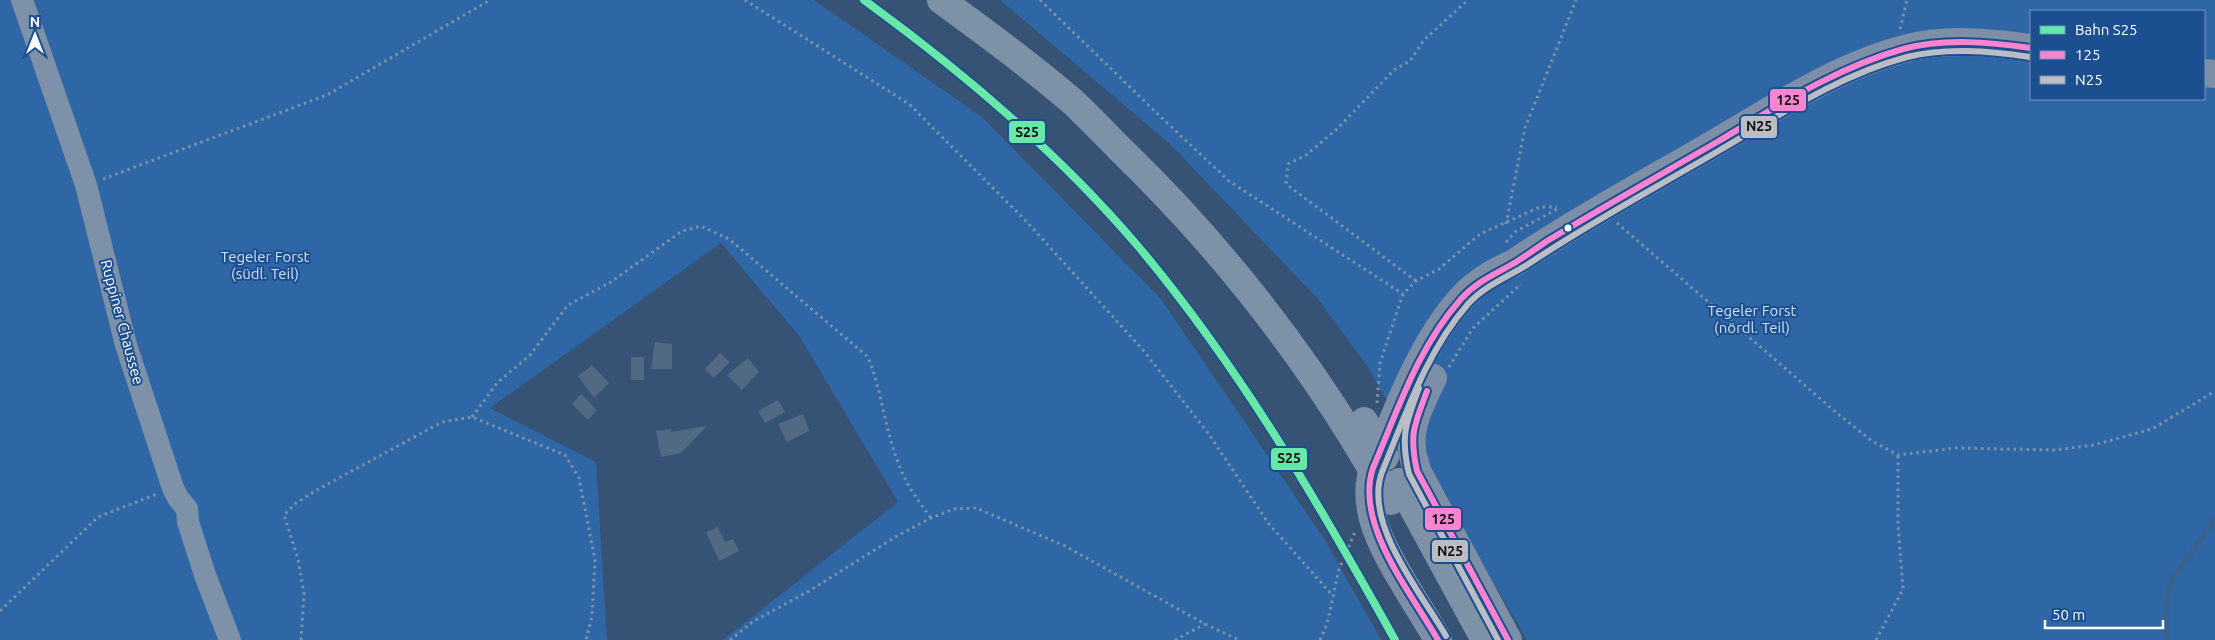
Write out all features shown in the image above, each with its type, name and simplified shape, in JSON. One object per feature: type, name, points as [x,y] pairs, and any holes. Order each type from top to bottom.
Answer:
[{"type":"highway","points":[[941,0],[1002,45],[1073,102],[1191,221],[1229,265],[1294,348],[1366,423]]},
{"type":"highway","points":[[972,0],[1003,22],[1086,92],[1190,194],[1263,279],[1296,322],[1366,423],[1395,492],[1465,640]]},
{"type":"highway","points":[[1395,492],[1485,640]]},
{"type":"main road","points":[[1508,640],[1417,471],[1412,448],[1418,411],[1453,338],[1472,312],[1506,277],[1519,272],[1776,108],[1864,62],[1904,49],[1944,43],[2030,48]]},
{"type":"main road","points":[[1438,640],[1408,590],[1377,531],[1371,511],[1370,480],[1393,420],[1428,348],[1445,319],[1474,286],[1492,273],[1519,272]]},
{"type":"street","name":"Ruppiner Chaussee","points":[[22,0],[86,185],[128,352],[174,488],[178,498],[187,509],[188,522],[230,640]]},
{"type":"path","points":[[86,185],[327,95],[490,0]]},
{"type":"path","points":[[745,0],[909,104],[1027,222],[1143,350],[1208,433],[1269,524],[1333,596]]},
{"type":"path","points":[[1040,0],[1229,181],[1403,294]]},
{"type":"path","points":[[1416,281],[1286,184],[1288,164],[1306,155],[1337,129],[1394,70],[1410,60],[1424,40],[1468,0]]},
{"type":"path","points":[[1506,224],[1524,128],[1576,0]]},
{"type":"path","points":[[1899,30],[1907,0]]},
{"type":"path","points":[[1366,423],[1376,397],[1380,363],[1403,294],[1416,281],[1439,269],[1480,234],[1506,224],[1540,207],[1560,207],[1537,219]]},
{"type":"path","points":[[1616,222],[1838,414],[1872,441],[1898,456],[1956,448],[2055,450],[2094,445],[2152,429],[2215,391]]},
{"type":"path","points":[[472,417],[497,384],[530,355],[568,305],[611,282],[682,231],[700,226],[729,239],[868,357],[877,380],[899,465],[916,499],[931,518]]},
{"type":"path","points":[[1447,371],[1473,328],[1519,272]]},
{"type":"path","points":[[301,640],[304,594],[298,559],[284,515],[295,504],[315,491],[442,422],[472,417],[565,455],[579,478],[595,560],[592,616],[586,640]]},
{"type":"path","points":[[1876,640],[1903,589],[1898,525],[1898,456]]},
{"type":"path","points":[[0,611],[98,517],[174,488]]},
{"type":"path","points":[[730,640],[754,621],[809,591],[897,536],[931,518],[954,509],[976,508],[1065,546],[1206,624],[1239,640]]},
{"type":"path","points":[[1320,640],[1327,624],[1339,569],[1357,526]]},
{"type":"path","points":[[1175,640],[1206,624]]},
{"type":"green space","name":"Tegeler Forst (südl. Teil)","points":[[0,0],[814,0],[982,117],[1161,299],[1325,540],[1381,640],[723,640],[898,502],[800,337],[721,243],[490,408],[596,462],[607,640],[0,640]]},
{"type":"green space","name":"Tegeler Forst (nördl. Teil)","points":[[1000,0],[2215,0],[2215,640],[1527,640],[1367,366],[1318,299],[1169,143]]},
{"type":"building","points":[[655,342],[672,344],[672,369],[651,369]]},
{"type":"building","points":[[720,353],[730,362],[714,378],[705,369]]},
{"type":"building","points":[[631,357],[644,357],[644,380],[631,380]]},
{"type":"building","points":[[748,358],[759,372],[742,390],[727,375]]},
{"type":"building","points":[[592,365],[609,383],[594,398],[578,376]]},
{"type":"building","points":[[581,394],[597,410],[588,420],[572,404]]},
{"type":"building","points":[[778,400],[785,412],[765,423],[758,411]]},
{"type":"building","points":[[803,414],[809,431],[787,442],[778,424]]},
{"type":"building","points":[[707,426],[681,453],[661,457],[656,431],[671,429],[671,432]]},
{"type":"building","points":[[718,527],[725,542],[733,539],[739,551],[719,561],[706,532]]},
{"type":"waterway","points":[[2166,640],[2166,611],[2170,582],[2215,520]]},
{"type":"rail line","name":"S25","points":[[864,0],[937,55],[1008,114],[1075,177],[1137,245],[1210,338],[1243,387],[1337,537],[1395,640]]},
{"type":"transit line","name":"125","points":[[1438,640],[1401,580],[1378,535],[1371,512],[1369,490],[1373,468],[1410,380],[1433,338],[1461,299],[1480,283],[1589,216],[1784,102],[1854,67],[1903,49],[1934,43],[1967,42],[2030,48]]},
{"type":"transit line","name":"N25","points":[[1446,636],[1410,579],[1387,535],[1380,513],[1378,492],[1382,472],[1418,384],[1440,342],[1475,297],[1602,218],[1810,97],[1858,74],[1907,57],[1937,52],[1984,52],[2030,57]]},
{"type":"transit line","name":"N25","points":[[1419,388],[1406,430],[1405,449],[1409,474],[1498,640]]},
{"type":"transit line","name":"125","points":[[1427,391],[1414,430],[1413,448],[1417,471],[1508,640]]}]
